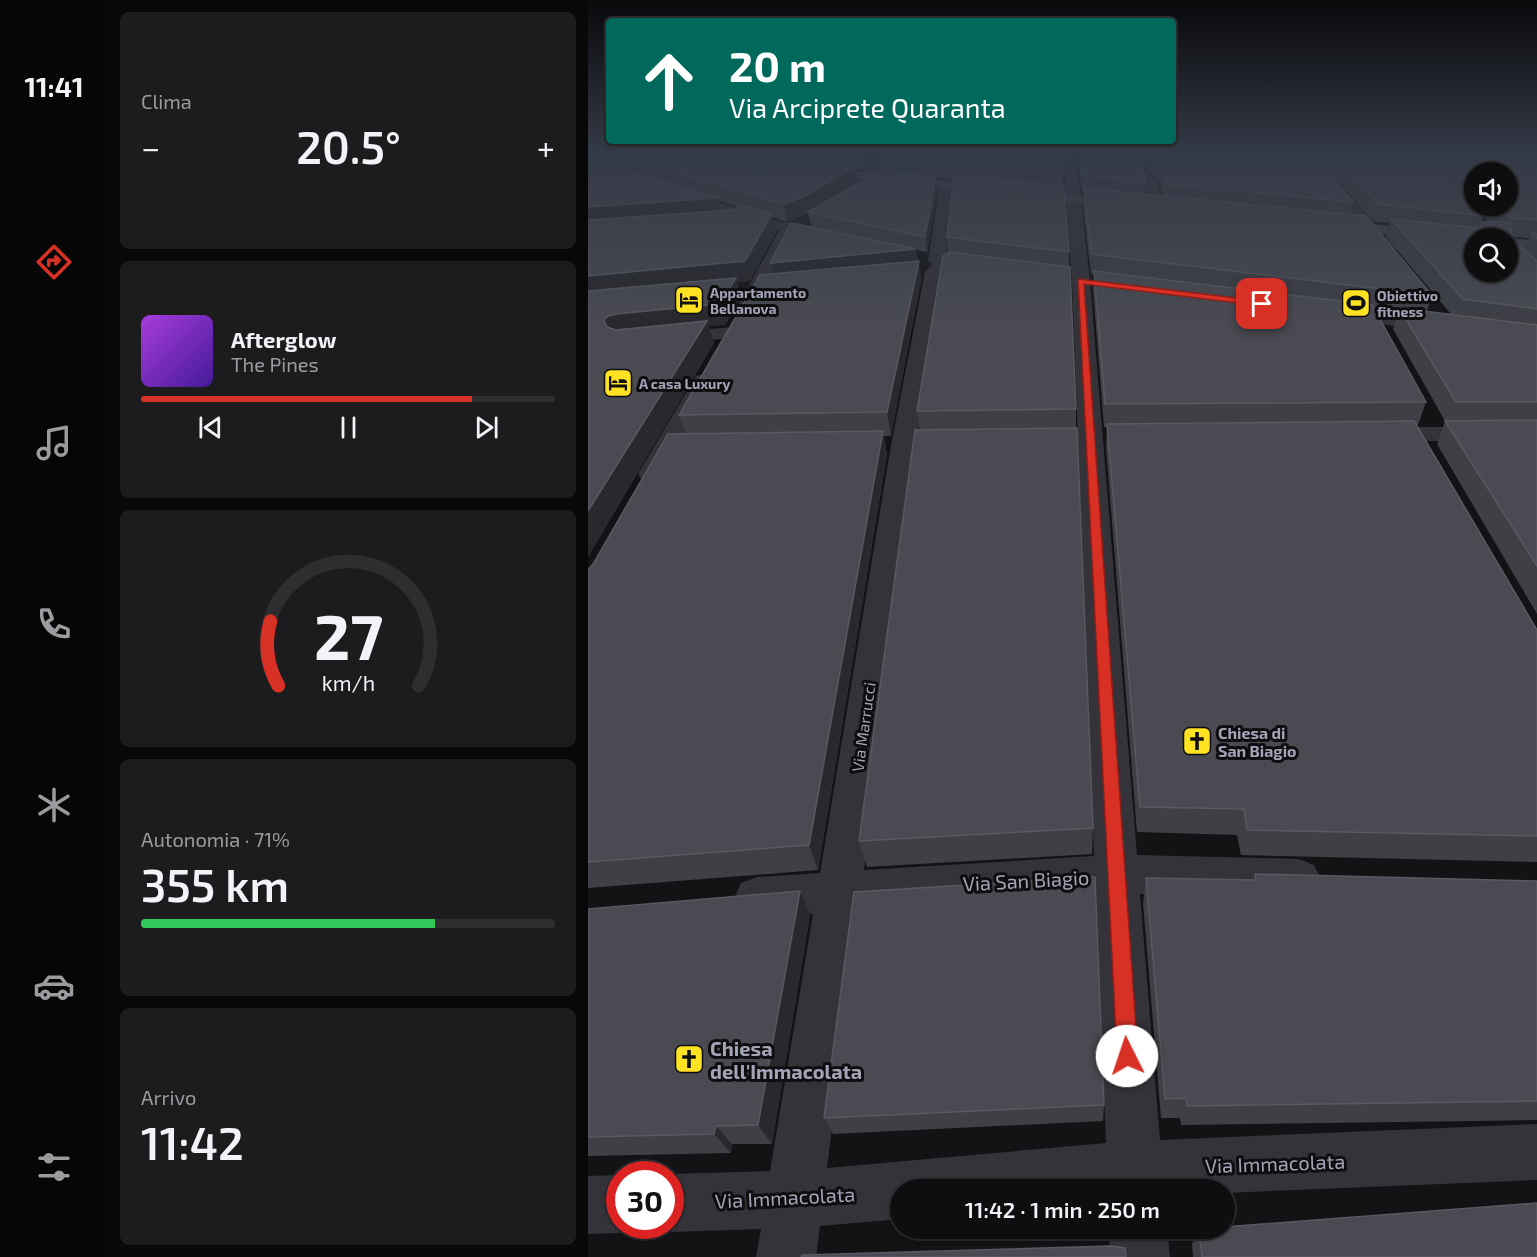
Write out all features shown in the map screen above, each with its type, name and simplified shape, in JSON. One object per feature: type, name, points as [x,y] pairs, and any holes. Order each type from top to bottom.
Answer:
[{"type":"street","points":[[721,209],[849,244]]},
{"type":"street","name":"Via Marrucci","points":[[786,1257],[904,445],[936,266],[944,209]]},
{"type":"street","points":[[1075,209],[1091,440],[1135,1179]]},
{"type":"street","points":[[1353,209],[1399,265]]},
{"type":"street","points":[[643,489],[677,448],[746,290],[788,229],[812,219]]},
{"type":"street","points":[[711,223],[756,220]]},
{"type":"street","points":[[1323,224],[1370,229],[1464,232]]},
{"type":"street","points":[[1518,244],[1537,246]]},
{"type":"street","points":[[1518,259],[1522,263]]},
{"type":"street","points":[[1058,278],[1104,284]]},
{"type":"street","points":[[746,290],[781,286]]},
{"type":"street","points":[[1316,310],[1454,328],[1434,309]]},
{"type":"street","points":[[1375,318],[1386,339]]},
{"type":"street","points":[[648,341],[722,349]]},
{"type":"street","points":[[1427,427],[1434,465]]},
{"type":"street","points":[[1358,435],[1427,427],[1537,434]]},
{"type":"street","name":"Via San Biagio","points":[[714,901],[1116,874],[1338,880]]},
{"type":"street","name":"Via Immacolata","points":[[1135,1179],[1537,1152]]},
{"type":"street","name":"Via Immacolata","points":[[684,1203],[795,1199],[890,1191]]},
{"type":"street","points":[[588,1205],[606,1204]]},
{"type":"street","points":[[1139,1239],[1140,1257]]},
{"type":"building","points":[[754,209],[772,214],[745,261],[588,276],[588,220]]},
{"type":"building","points":[[814,209],[930,209],[925,237],[808,212]]},
{"type":"building","points":[[950,209],[1066,209],[1069,252],[947,237]]},
{"type":"building","points":[[1086,209],[1292,209],[1366,216],[1432,295],[1091,254]]},
{"type":"building","points":[[1419,209],[1464,209],[1464,214]]},
{"type":"building","points":[[1518,209],[1537,209],[1537,220],[1508,216],[1518,216]]},
{"type":"building","points":[[1391,219],[1480,228],[1464,228],[1464,282],[1518,282],[1518,245],[1537,261],[1537,309],[1463,299]]},
{"type":"building","points":[[1482,222],[1510,222],[1511,228],[1480,228]]},
{"type":"building","points":[[791,223],[916,249],[770,263]]},
{"type":"building","points":[[949,252],[1070,267],[1076,409],[917,411],[943,256]]},
{"type":"building","points":[[919,261],[887,412],[679,415],[760,275]]},
{"type":"building","points":[[1094,271],[1372,305],[1426,402],[1105,404]]},
{"type":"building","points":[[736,278],[719,304],[616,314],[604,320],[607,327],[616,330],[707,321],[588,511],[588,291]]},
{"type":"building","points":[[1399,308],[1537,325],[1537,402],[1456,402]]},
{"type":"building","points":[[1537,420],[1537,566],[1445,421]]},
{"type":"building","points":[[1414,421],[1537,630],[1537,836],[1247,830],[1244,809],[1140,807],[1107,424]]},
{"type":"building","points":[[1077,428],[1093,828],[859,841],[915,430]]},
{"type":"building","points":[[883,431],[809,845],[588,862],[588,570],[668,434]]},
{"type":"building","points":[[1255,874],[1537,881],[1537,1101],[1187,1106],[1186,1098],[1165,1099],[1146,878],[1256,880]]},
{"type":"building","points":[[1095,877],[1104,1105],[824,1118],[854,892]]},
{"type":"building","name":"Chiesa dell'Immacolata","points":[[800,891],[758,1125],[716,1126],[714,1134],[588,1137],[588,909]]},
{"type":"building","points":[[1537,1203],[1537,1257],[1202,1257],[1200,1239],[1235,1239],[1235,1226]]},
{"type":"building","points":[[1110,1246],[1125,1248],[1126,1257],[801,1257],[802,1255]]},
{"type":"place","name":"Appartamento Bellanova","points":[[689,300]]},
{"type":"place","name":"Obiettivo fitness","points":[[1356,303]]},
{"type":"place","name":"A casa Luxury","points":[[618,383]]},
{"type":"place","name":"Chiesa di San Biagio","points":[[1197,741]]},
{"type":"place","name":"Chiesa dell'Immacolata","points":[[689,1059]]},
{"type":"route","points":[[1127,1056],[1080,281],[1262,304]]}]
